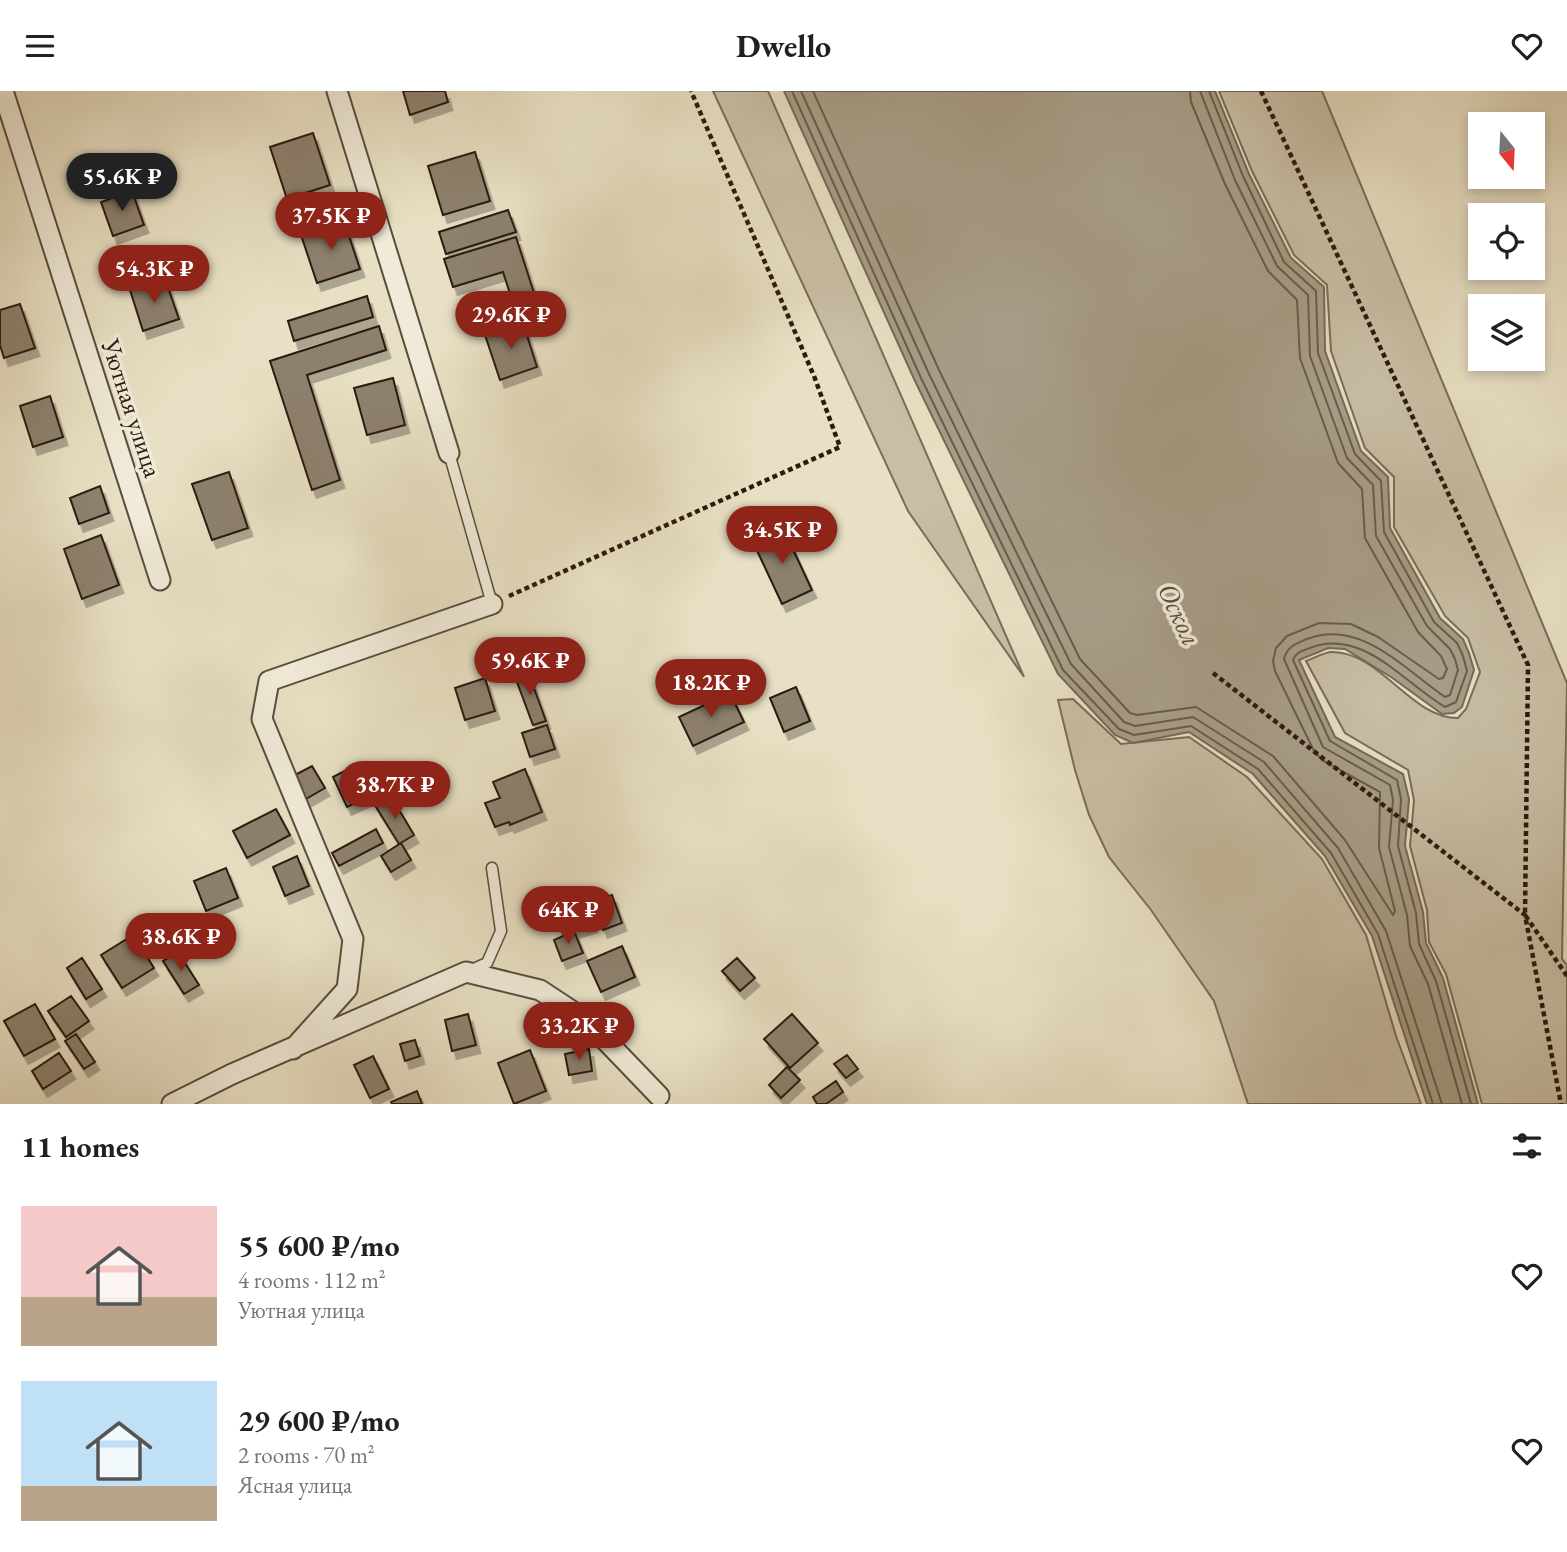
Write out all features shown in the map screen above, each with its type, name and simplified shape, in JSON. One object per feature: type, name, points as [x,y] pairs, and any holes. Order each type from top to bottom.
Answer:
[{"type":"street","name":"Уютная улица","points":[[3,91],[160,580]]},
{"type":"street","points":[[337,91],[449,453]]},
{"type":"street","points":[[293,1049],[347,989],[353,939],[262,719],[269,681],[492,604]]},
{"type":"street","points":[[172,1104],[232,1074],[466,972],[540,990],[587,1021],[659,1096]]},
{"type":"lane","points":[[449,453],[492,604]]},
{"type":"lane","points":[[466,972],[486,963],[501,931],[492,868]]},
{"type":"path","points":[[492,604],[840,447],[814,376],[691,91]]},
{"type":"path","points":[[1261,91],[1528,665],[1525,915],[1561,1104]]},
{"type":"path","points":[[1213,673],[1525,915],[1567,976]]},
{"type":"shaded area","points":[[713,91],[768,91],[1024,677],[908,511]]},
{"type":"shaded area","points":[[1219,91],[1322,91],[1567,683],[1562,959],[1567,965],[1567,1104],[1482,1104],[1446,974],[1429,942],[1427,910],[1410,846],[1414,800],[1408,770],[1345,733],[1306,661],[1329,652],[1350,655],[1366,662],[1425,708],[1458,718],[1466,709],[1480,672],[1468,638],[1445,616],[1394,527],[1394,477],[1365,448],[1331,351],[1327,285],[1294,255],[1252,171]]},
{"type":"shaded area","points":[[1073,699],[1121,744],[1189,737],[1247,777],[1322,859],[1366,935],[1396,1036],[1421,1104],[1248,1104],[1214,1001],[1151,910],[1109,857],[1089,815],[1058,700]]},
{"type":"water","name":"Оскол","points":[[784,91],[1215,91],[1249,174],[1291,258],[1324,287],[1325,351],[1361,451],[1388,477],[1390,528],[1440,618],[1463,639],[1474,670],[1462,707],[1454,713],[1442,714],[1391,677],[1345,649],[1328,648],[1299,660],[1335,737],[1403,774],[1409,799],[1405,846],[1423,912],[1426,943],[1443,978],[1478,1104],[1427,1104],[1372,936],[1325,856],[1253,774],[1189,732],[1133,743],[1115,735],[1058,674],[915,381]]},
{"type":"building","points":[[403,91],[445,91],[448,102],[410,115]]},
{"type":"building","points":[[313,133],[330,185],[287,199],[270,147]]},
{"type":"building","points":[[475,152],[490,201],[443,215],[428,166]]},
{"type":"building","points":[[132,191],[144,225],[113,236],[101,202]]},
{"type":"building","points":[[508,210],[516,232],[446,254],[439,232]]},
{"type":"building","points":[[344,221],[360,269],[317,283],[301,235]]},
{"type":"building","points":[[516,237],[534,293],[512,300],[503,272],[453,287],[444,259]]},
{"type":"building","points":[[165,279],[179,319],[143,331],[130,290]]},
{"type":"building","points":[[367,296],[373,317],[294,341],[288,321]]},
{"type":"building","points":[[20,304],[35,348],[4,358],[0,345],[0,310]]},
{"type":"building","points":[[523,323],[537,367],[500,380],[485,335]]},
{"type":"building","points":[[379,326],[386,350],[307,375],[340,480],[312,490],[270,361]]},
{"type":"building","points":[[393,378],[405,425],[367,435],[354,388]]},
{"type":"building","points":[[50,396],[63,437],[33,447],[20,406]]},
{"type":"building","points":[[229,472],[248,528],[212,540],[192,484]]},
{"type":"building","points":[[100,486],[109,513],[79,524],[70,498]]},
{"type":"building","points":[[783,528],[812,590],[782,604],[753,542]]},
{"type":"building","points":[[101,535],[119,585],[82,599],[64,549]]},
{"type":"building","points":[[527,669],[546,721],[533,725],[514,674]]},
{"type":"building","points":[[485,678],[495,711],[465,720],[455,688]]},
{"type":"building","points":[[796,687],[810,721],[784,732],[770,698]]},
{"type":"building","points":[[730,693],[744,722],[693,746],[679,717]]},
{"type":"building","points":[[547,725],[555,749],[530,757],[522,733]]},
{"type":"building","points":[[358,764],[373,795],[347,807],[333,777]]},
{"type":"building","points":[[312,766],[325,788],[306,799],[293,776]]},
{"type":"building","points":[[525,769],[542,812],[510,825],[509,822],[495,827],[485,803],[500,798],[493,782]]},
{"type":"building","points":[[377,770],[391,792],[379,799],[366,777]]},
{"type":"building","points":[[392,798],[414,835],[399,844],[376,807]]},
{"type":"building","points":[[276,809],[290,835],[247,858],[233,831]]},
{"type":"building","points":[[376,829],[383,843],[339,866],[332,853]]},
{"type":"building","points":[[401,843],[411,860],[391,872],[381,856]]},
{"type":"building","points":[[297,856],[309,886],[285,896],[273,867]]},
{"type":"building","points":[[226,868],[238,898],[206,911],[194,881]]},
{"type":"building","points":[[612,895],[622,923],[603,930],[593,902]]},
{"type":"building","points":[[586,904],[593,924],[565,933],[558,913]]},
{"type":"building","points":[[574,931],[583,953],[562,961],[554,940]]},
{"type":"building","points":[[133,935],[154,968],[122,988],[101,955]]},
{"type":"building","points":[[622,946],[635,977],[601,992],[587,961]]},
{"type":"building","points":[[178,952],[199,985],[184,994],[163,961]]},
{"type":"building","points":[[82,958],[102,989],[86,999],[67,968]]},
{"type":"building","points":[[737,958],[755,978],[740,991],[722,971]]},
{"type":"building","points":[[71,996],[89,1021],[66,1037],[48,1011]]},
{"type":"building","points":[[35,1004],[55,1039],[24,1056],[4,1021]]},
{"type":"building","points":[[468,1014],[476,1045],[452,1051],[445,1020]]},
{"type":"building","points":[[792,1014],[818,1043],[790,1068],[764,1039]]},
{"type":"building","points":[[76,1034],[95,1062],[84,1069],[65,1041]]},
{"type":"building","points":[[415,1040],[420,1056],[405,1061],[400,1044]]},
{"type":"building","points":[[589,1049],[592,1071],[569,1075],[565,1054]]},
{"type":"building","points":[[530,1050],[546,1091],[514,1104],[498,1063]]},
{"type":"building","points":[[59,1053],[71,1071],[43,1089],[32,1071]]},
{"type":"building","points":[[847,1055],[858,1069],[846,1078],[834,1064]]},
{"type":"building","points":[[373,1056],[389,1089],[370,1098],[354,1065]]},
{"type":"building","points":[[787,1067],[800,1080],[781,1098],[769,1085]]},
{"type":"building","points":[[836,1081],[843,1092],[826,1104],[817,1104],[813,1097]]},
{"type":"building","points":[[417,1091],[422,1104],[391,1102]]}]
